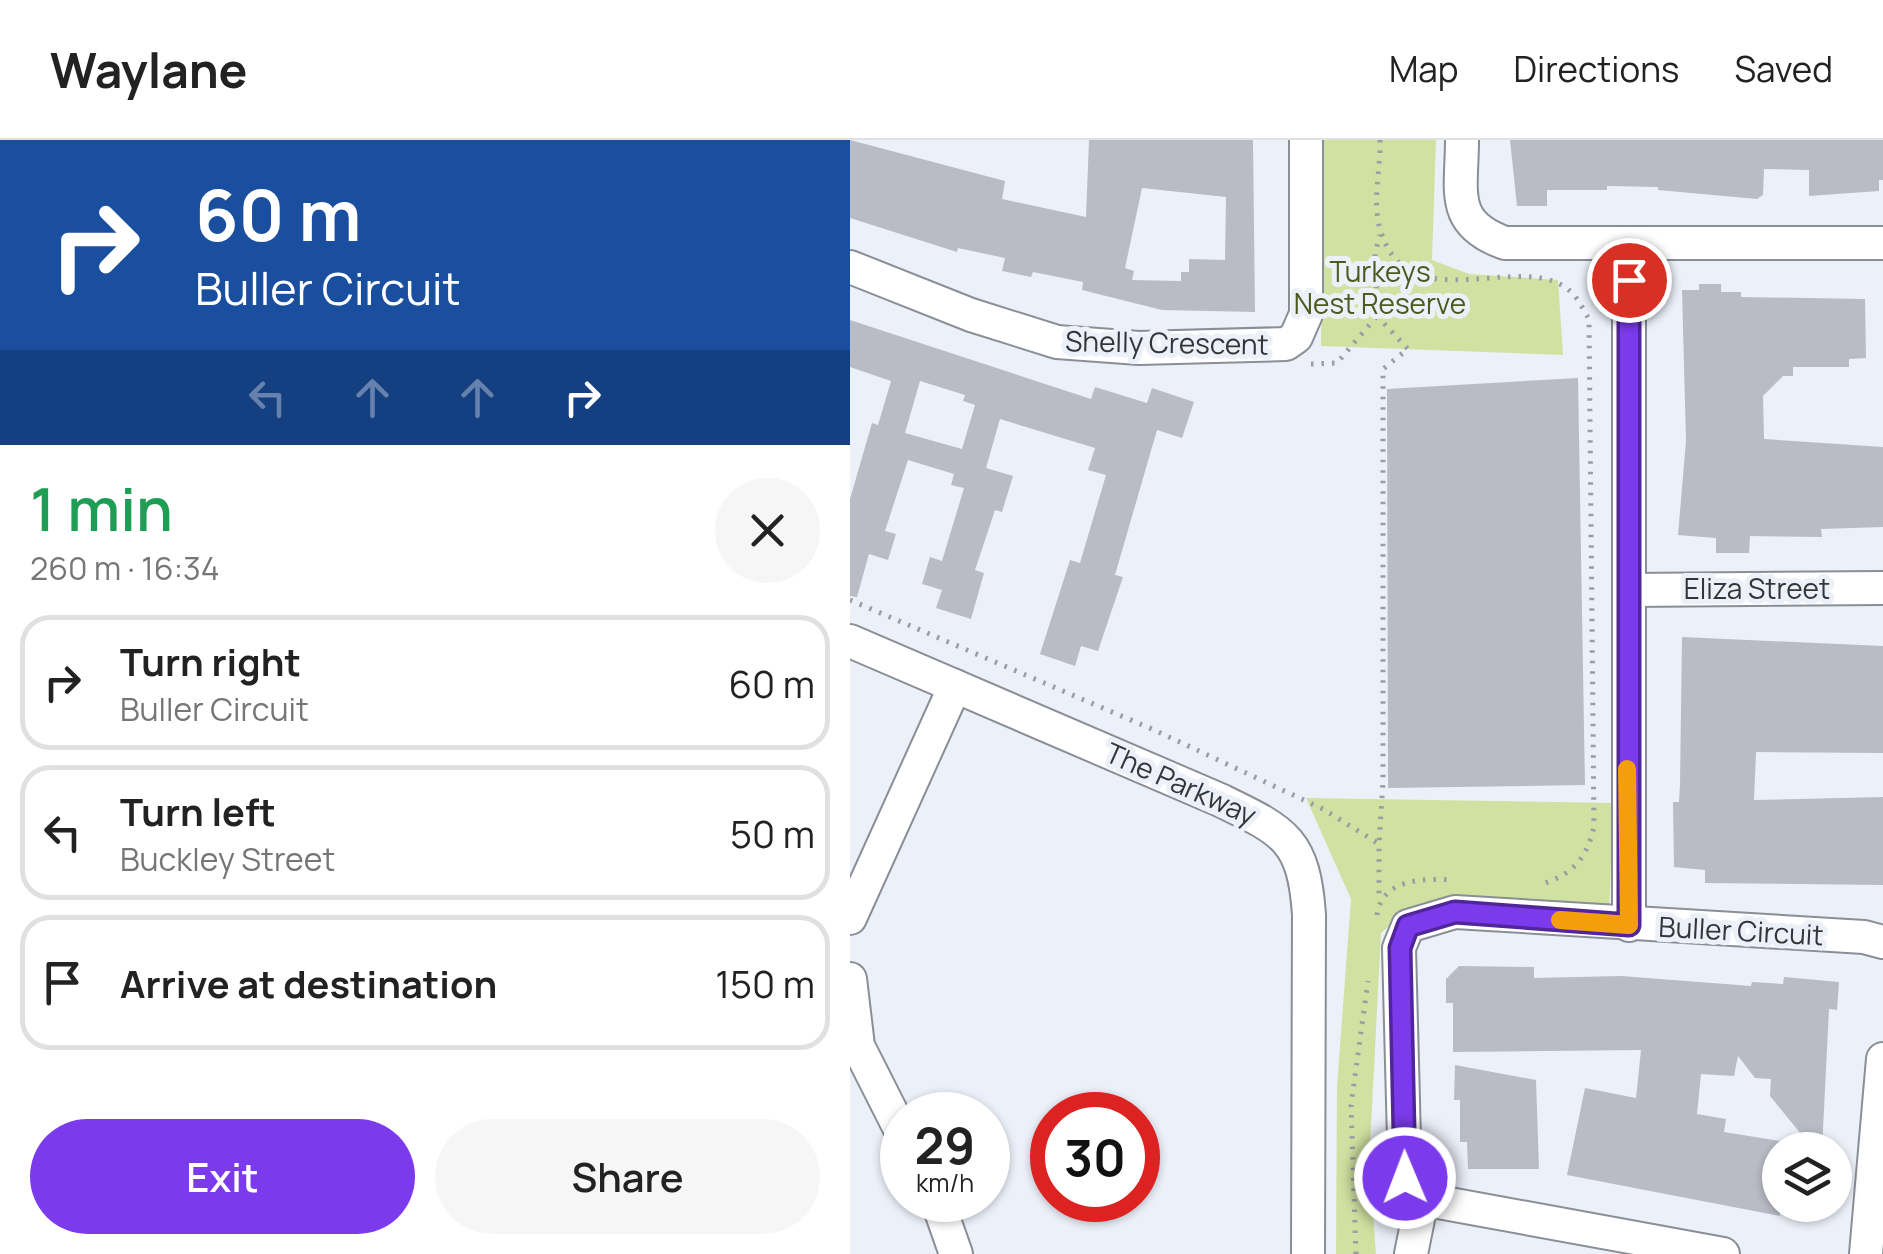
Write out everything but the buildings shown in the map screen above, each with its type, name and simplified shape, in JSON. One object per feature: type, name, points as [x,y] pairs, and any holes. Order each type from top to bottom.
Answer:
[{"type":"street","name":"Shelly Crescent","points":[[850,267],[971,315],[1057,342],[1112,348],[1286,344],[1296,337],[1306,314],[1306,140]]},
{"type":"street","points":[[1462,140],[1462,213],[1479,234],[1505,243],[1883,243]]},
{"type":"street","points":[[1629,244],[1631,590],[1626,741],[1629,925]]},
{"type":"street","name":"Eliza Street","points":[[1631,590],[1883,588]]},
{"type":"street","name":"The Parkway","points":[[850,641],[1238,808],[1273,826],[1296,848],[1305,871],[1309,914],[1308,1254]]},
{"type":"street","points":[[850,918],[954,686]]},
{"type":"street","name":"Buller Circuit","points":[[1422,1199],[1405,1178],[1400,948],[1408,926],[1455,912],[1864,936],[1883,942]]},
{"type":"street","points":[[850,979],[858,1046],[881,1092]]},
{"type":"street","points":[[1866,1254],[1883,1059]]},
{"type":"street","points":[[1411,1254],[1422,1199],[1723,1254]]},
{"type":"street","points":[[944,1222],[956,1254]]},
{"type":"path","points":[[1380,140],[1376,203],[1380,232],[1392,255],[1414,274],[1444,280],[1534,278],[1571,291],[1589,320],[1594,826],[1589,852],[1578,865],[1557,880],[1531,887]]},
{"type":"path","points":[[1379,844],[1383,782],[1382,369],[1408,349],[1377,316],[1375,253],[1380,232]]},
{"type":"path","points":[[1298,365],[1337,363],[1377,316]]},
{"type":"path","points":[[1376,922],[1379,903],[1393,888],[1426,878],[1461,881]]},
{"type":"path","points":[[1356,1254],[1351,1106],[1368,979]]},
{"type":"green space","name":"Turkeys Nest Reserve","points":[[1322,140],[1436,140],[1432,260],[1469,274],[1558,280],[1563,355],[1321,346]]},
{"type":"green space","points":[[1306,798],[1613,803],[1609,921],[1405,913],[1381,933],[1369,1165],[1376,1254],[1336,1254],[1337,1087],[1351,899]]},
{"type":"slow traffic","points":[[1560,920],[1629,925],[1627,769]]},
{"type":"route","points":[[1405,1178],[1400,948],[1408,926],[1455,912],[1629,925],[1629,280]]}]
